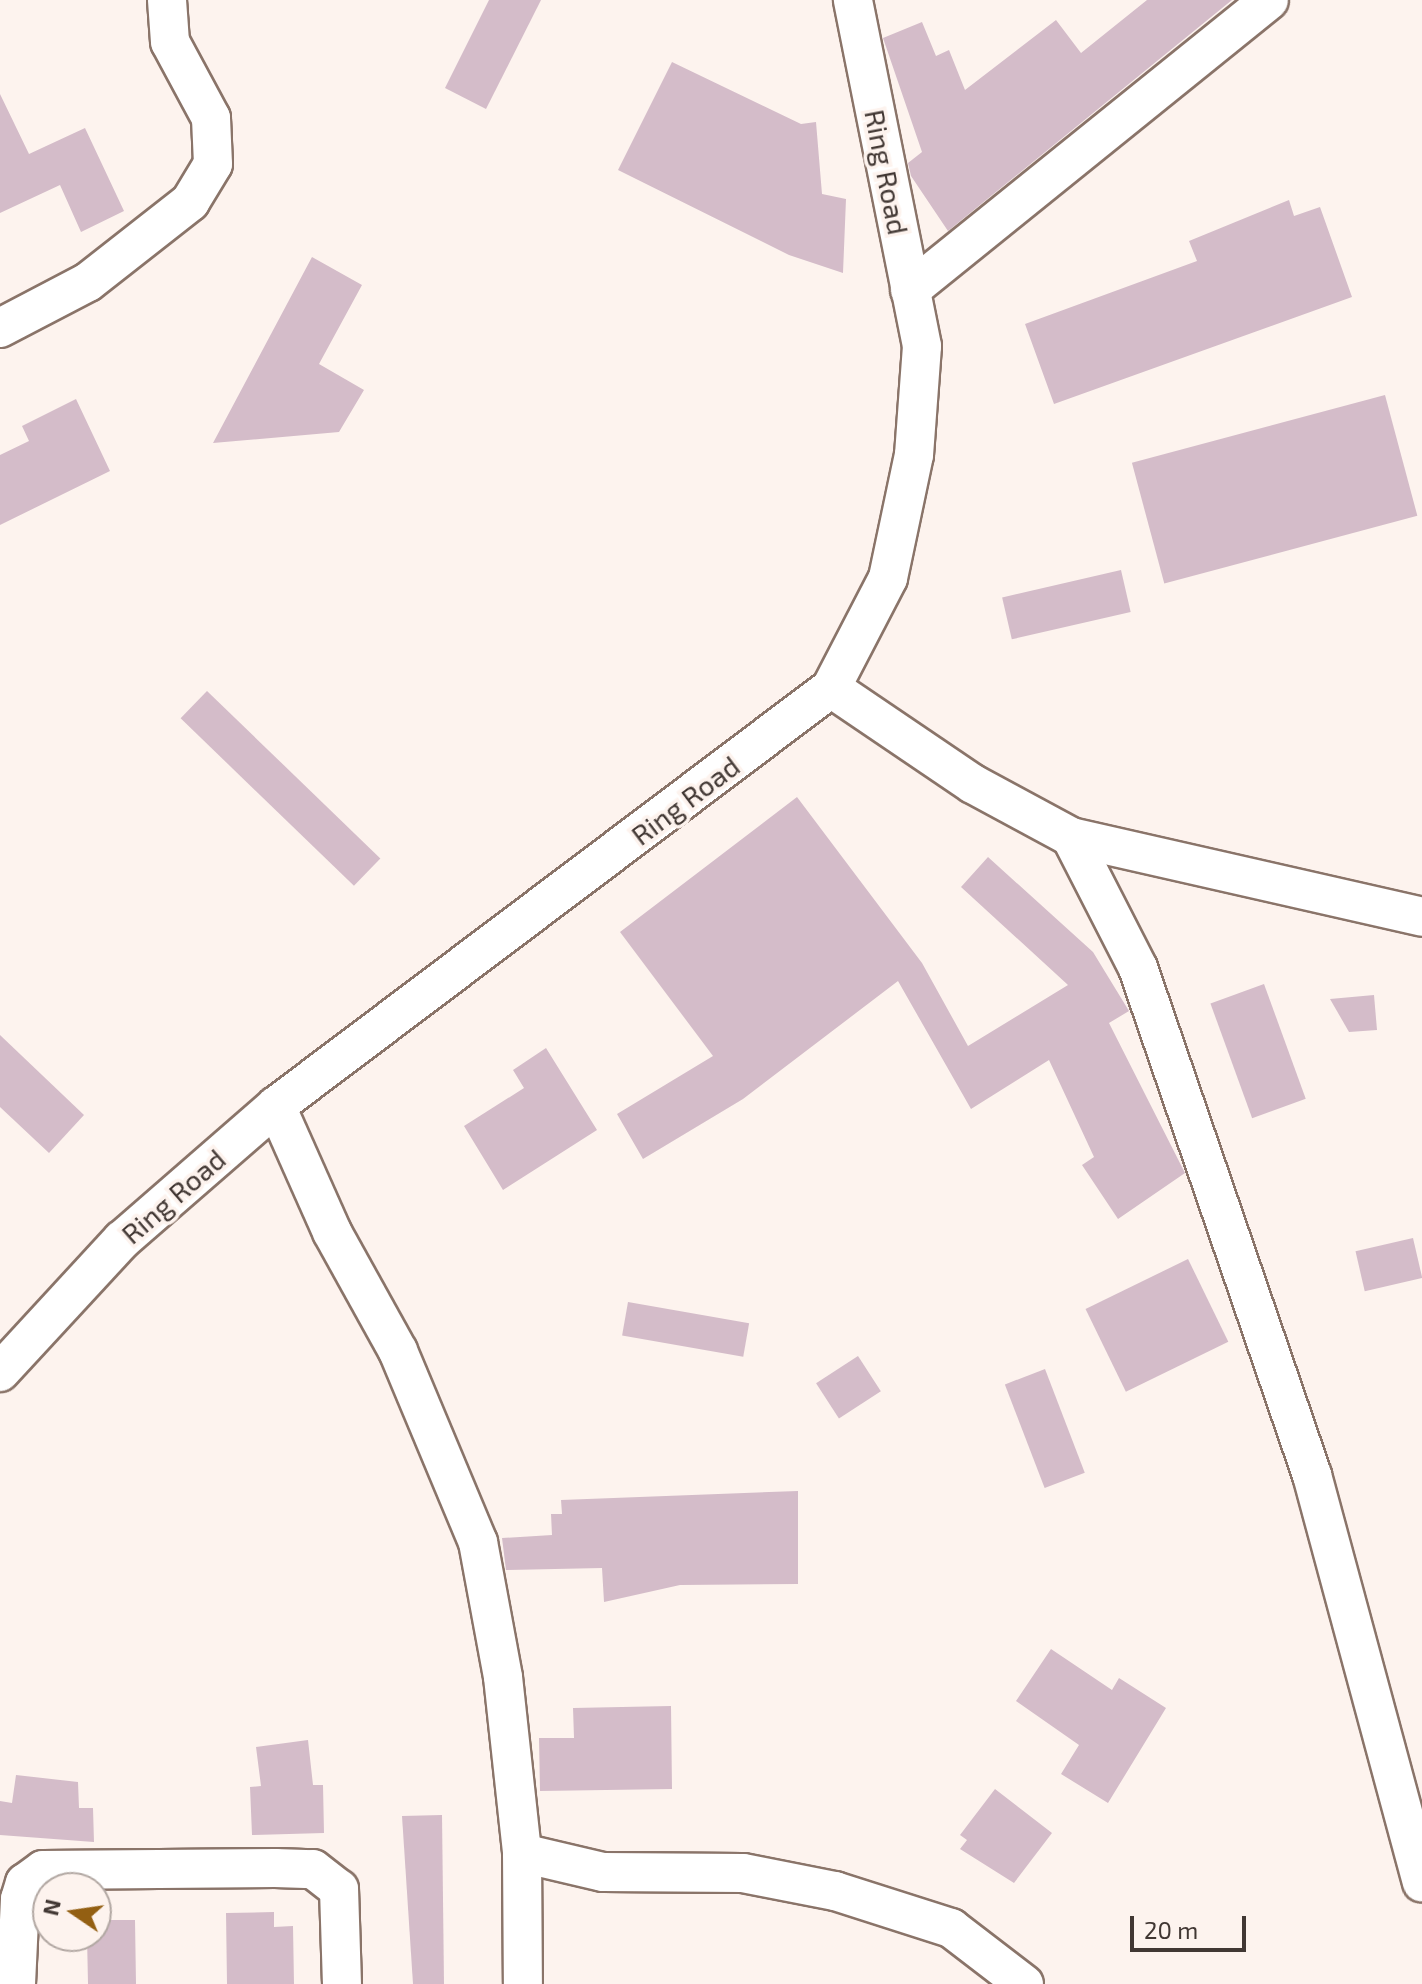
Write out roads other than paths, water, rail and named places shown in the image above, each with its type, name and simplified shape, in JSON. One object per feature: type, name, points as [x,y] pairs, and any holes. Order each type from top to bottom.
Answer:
[{"type":"street","points":[[0,328],[88,282],[190,202],[213,164],[211,118],[170,42],[167,0]]},
{"type":"street","name":"Ring Road","points":[[0,1372],[122,1240],[276,1106],[831,688],[888,578],[914,455],[922,346],[853,0]]},
{"type":"street","points":[[910,290],[1269,0]]},
{"type":"street","points":[[831,688],[973,784],[1071,837],[1422,917]]},
{"type":"street","points":[[1071,837],[1138,968],[1312,1475],[1422,1882]]},
{"type":"street","points":[[276,1106],[332,1232],[398,1351],[478,1542],[503,1677],[522,1853],[523,1984]]},
{"type":"street","points":[[522,1853],[603,1872],[743,1873],[835,1891],[951,1928],[1024,1984]]},
{"type":"street","points":[[16,1984],[20,1899],[25,1883],[43,1870],[275,1868],[313,1869],[339,1889],[342,1984]]}]
